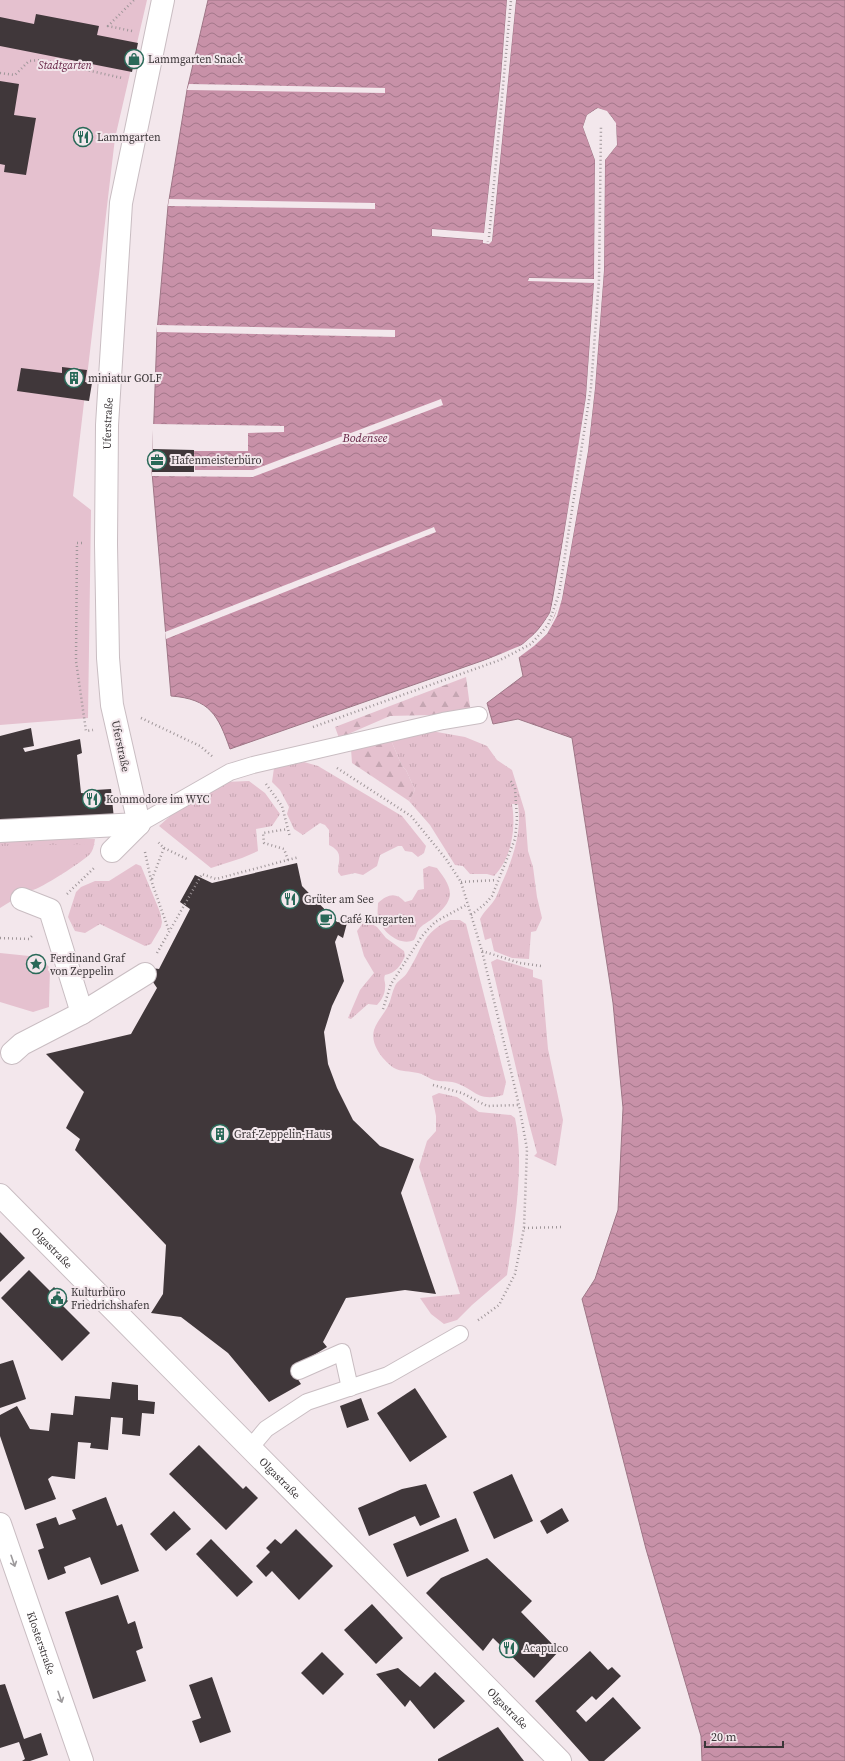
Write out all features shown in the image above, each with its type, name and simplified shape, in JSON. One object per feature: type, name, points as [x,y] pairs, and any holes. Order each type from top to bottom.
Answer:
[{"type":"street","name":"Uferstraße","points":[[139,824],[112,705],[108,658],[107,425],[121,203],[163,0]]},
{"type":"street","points":[[0,831],[139,824]]},
{"type":"street","points":[[112,851],[139,824]]},
{"type":"street","points":[[22,899],[50,910],[82,1013]]},
{"type":"street","points":[[12,1052],[22,1044],[82,1013],[150,965]]},
{"type":"street","name":"Olgastraße","points":[[0,1195],[560,1761]]},
{"type":"street","name":"Klosterstraße","points":[[0,1524],[82,1761]]},
{"type":"lane","points":[[139,824],[230,772],[253,765],[443,721],[479,715]]},
{"type":"lane","points":[[250,1448],[266,1428],[307,1402],[388,1375],[460,1334]]},
{"type":"lane","points":[[299,1371],[342,1352],[350,1388]]},
{"type":"path","points":[[134,0],[108,26],[156,36]]},
{"type":"path","points":[[489,237],[511,0]]},
{"type":"path","points":[[0,73],[15,75],[29,60],[42,60],[146,83]]},
{"type":"path","points":[[310,728],[500,660],[531,644],[548,624],[559,594],[591,387],[599,280],[601,125]]},
{"type":"path","points":[[80,543],[77,543],[76,661],[86,731],[94,730]]},
{"type":"path","points":[[112,705],[200,746],[230,772]]},
{"type":"path","points":[[253,765],[282,806],[290,837]]},
{"type":"path","points":[[334,766],[411,816],[446,859],[461,882],[482,951],[519,1105],[528,1149],[524,1228],[515,1274],[499,1305],[460,1334]]},
{"type":"path","points":[[471,915],[485,904],[492,896],[497,880],[504,869],[515,839],[517,819],[516,788],[510,780]]},
{"type":"path","points":[[139,824],[164,848],[189,860]]},
{"type":"path","points":[[288,829],[263,833],[264,843],[284,849],[288,860]]},
{"type":"path","points":[[164,848],[151,880],[169,931]]},
{"type":"path","points":[[150,965],[202,874],[216,879],[299,857]]},
{"type":"path","points":[[70,891],[93,870]]},
{"type":"path","points":[[461,882],[497,880]]},
{"type":"path","points":[[383,1009],[391,984],[422,936],[435,922],[468,904]]},
{"type":"path","points":[[0,938],[29,939],[50,910]]},
{"type":"path","points":[[482,951],[520,963],[541,966]]},
{"type":"path","points":[[433,1085],[462,1093],[487,1106],[519,1105]]},
{"type":"path","points":[[524,1228],[564,1227]]},
{"type":"green space","name":"Stadtgarten","points":[[0,0],[147,0],[115,138],[73,496],[91,510],[88,718],[0,725]]},
{"type":"green space","points":[[466,677],[471,714],[390,716],[339,738],[335,727]]},
{"type":"green space","points":[[420,729],[465,737],[487,746],[497,760],[512,770],[525,812],[528,851],[533,867],[537,897],[542,918],[536,931],[531,932],[529,959],[512,958],[494,951],[491,938],[485,940],[480,919],[496,898],[513,856],[518,836],[518,804],[512,804],[513,833],[509,852],[500,869],[494,876],[487,874],[470,874],[463,866],[455,865],[430,825],[409,801],[415,790],[406,770],[402,766],[390,738]]},
{"type":"green space","points":[[390,738],[402,766],[406,770],[415,790],[409,801],[352,763],[351,749]]},
{"type":"green space","points":[[304,762],[318,766],[402,816],[426,846],[424,853],[418,857],[412,852],[405,851],[402,846],[398,846],[380,855],[377,866],[363,875],[355,873],[341,876],[338,872],[338,853],[329,845],[329,830],[325,825],[320,823],[303,835],[294,829],[287,814],[289,807],[280,790],[272,782],[274,768]]},
{"type":"green space","points":[[249,781],[265,793],[280,814],[272,826],[256,829],[258,851],[211,868],[159,826],[178,809],[225,782]]},
{"type":"green space","points":[[73,838],[95,839],[94,846],[90,854],[71,868],[36,889],[24,889],[0,879],[0,840]]},
{"type":"green space","points":[[95,844],[29,890],[0,908],[0,846]]},
{"type":"green space","points":[[136,864],[141,866],[160,912],[162,922],[161,927],[151,944],[145,946],[100,924],[85,933],[75,931],[68,917],[76,892],[81,887],[95,881],[109,881]]},
{"type":"green space","points":[[429,866],[437,868],[447,883],[450,895],[448,901],[440,912],[418,930],[414,940],[409,942],[397,939],[382,927],[378,913],[378,903],[392,895],[402,899],[405,902],[412,900],[418,890],[424,889],[423,869]]},
{"type":"green space","points":[[365,920],[377,927],[386,938],[404,951],[405,956],[398,968],[385,975],[384,993],[377,1005],[368,1004],[351,1019],[348,1018],[360,990],[374,973],[364,956],[357,931]]},
{"type":"green space","points":[[450,920],[460,920],[466,924],[506,1082],[503,1095],[494,1097],[481,1096],[459,1084],[434,1080],[420,1073],[403,1071],[394,1068],[378,1052],[374,1041],[374,1030],[388,1006],[396,984],[407,973],[424,942],[433,930]]},
{"type":"green space","points":[[0,953],[39,957],[50,968],[49,1007],[33,1012],[0,1002]]},
{"type":"green space","points":[[497,959],[533,970],[533,977],[542,980],[548,1049],[563,1120],[556,1166],[534,1156],[537,1153],[491,962]]},
{"type":"green space","points":[[439,1093],[457,1097],[479,1112],[511,1115],[515,1118],[519,1156],[519,1176],[513,1237],[507,1275],[457,1320],[444,1324],[431,1314],[420,1298],[460,1294],[419,1167],[427,1141],[436,1131],[436,1116],[432,1096]]},
{"type":"water","name":"Bodensee","points":[[208,0],[507,0],[501,77],[484,234],[432,229],[432,236],[483,240],[484,243],[492,241],[516,0],[845,0],[845,1761],[702,1761],[701,1736],[646,1549],[582,1299],[595,1279],[618,1210],[623,1108],[613,1003],[572,738],[518,719],[493,724],[487,703],[523,676],[519,657],[547,634],[562,599],[588,451],[595,388],[604,270],[605,160],[617,145],[616,127],[612,117],[609,114],[597,108],[587,115],[583,127],[595,160],[594,279],[529,278],[528,280],[594,282],[586,397],[576,465],[550,613],[525,643],[513,650],[230,749],[221,727],[211,711],[204,705],[195,701],[171,696],[152,472],[157,332],[168,206],[187,90]]},
{"type":"pier","points":[[507,0],[509,0],[503,77],[486,234],[484,236],[434,231],[434,234],[484,238],[485,242],[490,240],[514,0],[516,0],[492,241],[489,244],[483,243],[483,240],[432,236],[432,229],[484,233],[501,77]]},
{"type":"pier","points":[[189,84],[385,88],[385,93],[187,90]]},
{"type":"pier","points":[[598,108],[607,111],[616,123],[617,145],[605,160],[604,270],[595,388],[588,451],[562,599],[557,616],[547,634],[518,658],[518,655],[546,633],[555,615],[560,599],[586,451],[598,329],[602,270],[603,160],[615,144],[614,123],[606,113],[598,110],[589,116],[585,127],[597,159],[594,330],[588,397],[556,597],[551,613],[540,631],[524,646],[514,652],[460,671],[522,645],[539,630],[550,613],[554,597],[586,397],[594,283],[528,281],[529,278],[594,279],[595,160],[583,127],[587,115]]},
{"type":"pier","points":[[169,199],[375,203],[375,209],[168,206]]},
{"type":"pier","points":[[157,325],[395,330],[395,337],[157,332]]},
{"type":"pier","points":[[441,399],[443,405],[253,477],[152,476],[153,424],[284,426],[284,432],[248,433],[248,451],[194,451],[195,470],[253,470]]},
{"type":"pier","points":[[434,527],[436,532],[166,639],[165,632]]},
{"type":"building","points":[[36,14],[99,26],[97,35],[138,43],[132,72],[0,46],[0,17],[34,24]]},
{"type":"building","points":[[0,81],[19,84],[14,115],[36,118],[26,175],[4,172],[5,165],[0,164]]},
{"type":"building","points":[[62,367],[87,370],[85,382],[92,383],[89,401],[17,391],[21,368],[62,373]]},
{"type":"building","points":[[153,449],[194,450],[194,472],[152,472]]},
{"type":"building","points":[[31,728],[34,746],[23,748],[25,752],[80,739],[82,753],[77,755],[81,793],[94,794],[95,790],[111,789],[114,819],[0,828],[0,736]]},
{"type":"building","name":"Graf-Zeppelin-Haus","points":[[297,863],[302,886],[337,922],[347,923],[343,938],[338,935],[335,942],[344,981],[332,1006],[324,1032],[328,1064],[337,1088],[353,1120],[380,1146],[414,1159],[401,1193],[436,1294],[405,1290],[346,1298],[323,1342],[327,1347],[291,1369],[301,1384],[269,1402],[228,1353],[181,1317],[151,1313],[163,1294],[166,1245],[75,1150],[80,1139],[66,1128],[84,1092],[46,1054],[131,1034],[157,988],[151,979],[152,968],[159,969],[190,909],[180,902],[195,875],[212,883]]},
{"type":"building","points":[[0,1232],[25,1258],[0,1282]]},
{"type":"building","points":[[29,1270],[50,1291],[54,1287],[68,1301],[63,1306],[90,1333],[62,1361],[1,1298]]},
{"type":"building","points":[[13,1360],[26,1399],[0,1408],[0,1364]]},
{"type":"building","points":[[112,1382],[138,1385],[138,1400],[155,1402],[154,1414],[142,1413],[140,1436],[122,1434],[123,1418],[111,1417],[108,1450],[90,1448],[91,1443],[78,1442],[75,1479],[52,1476],[48,1479],[56,1499],[25,1510],[0,1436],[0,1415],[17,1406],[30,1429],[49,1431],[51,1413],[73,1415],[75,1396],[110,1399]]},
{"type":"building","points":[[415,1388],[447,1437],[410,1462],[377,1413]]},
{"type":"building","points":[[361,1398],[369,1420],[347,1428],[340,1406]]},
{"type":"building","points":[[199,1445],[243,1489],[246,1486],[258,1498],[226,1530],[169,1474]]},
{"type":"building","points":[[512,1474],[533,1521],[494,1539],[473,1492]]},
{"type":"building","points":[[426,1484],[440,1517],[420,1526],[415,1516],[369,1536],[358,1508],[402,1489]]},
{"type":"building","points":[[106,1497],[117,1526],[122,1524],[139,1571],[101,1585],[90,1557],[64,1567],[66,1573],[48,1580],[38,1550],[44,1548],[36,1524],[56,1517],[59,1525],[76,1519],[72,1510]]},
{"type":"building","points":[[562,1508],[569,1521],[547,1534],[540,1521]]},
{"type":"building","points":[[174,1511],[191,1529],[166,1551],[150,1534]]},
{"type":"building","points":[[456,1518],[469,1551],[407,1577],[393,1544]]},
{"type":"building","points":[[296,1529],[333,1566],[299,1600],[272,1571],[266,1577],[256,1566],[270,1552],[266,1548],[275,1539],[281,1544]]},
{"type":"building","points":[[211,1539],[253,1582],[237,1597],[196,1554]]},
{"type":"building","points":[[487,1558],[532,1601],[521,1612],[559,1651],[534,1678],[493,1638],[483,1651],[426,1593],[441,1578]]},
{"type":"building","points":[[118,1595],[128,1624],[135,1621],[143,1648],[136,1651],[146,1681],[93,1699],[65,1612]]},
{"type":"building","points":[[372,1604],[403,1638],[376,1664],[344,1630]]},
{"type":"building","points":[[590,1651],[608,1670],[612,1667],[621,1676],[596,1700],[592,1696],[576,1711],[586,1722],[613,1697],[641,1728],[604,1761],[589,1761],[535,1701]]},
{"type":"building","points":[[322,1652],[344,1674],[323,1695],[301,1673]]},
{"type":"building","points":[[398,1668],[420,1687],[435,1672],[465,1701],[434,1729],[410,1700],[405,1707],[376,1674]]},
{"type":"building","points":[[212,1677],[231,1732],[200,1743],[192,1721],[201,1718],[189,1685]]},
{"type":"building","points":[[5,1684],[24,1739],[41,1733],[48,1755],[30,1761],[22,1761],[25,1759],[19,1742],[0,1748],[0,1685]]},
{"type":"building","points":[[498,1727],[524,1761],[438,1761],[438,1759]]},
{"type":"place","name":"Lammgarten Snack","points":[[134,59]]},
{"type":"place","name":"Lammgarten","points":[[83,137]]},
{"type":"place","name":"miniatur GOLF","points":[[74,378]]},
{"type":"place","name":"Hafenmeisterbüro","points":[[157,460]]},
{"type":"place","name":"Kommodore im WYC","points":[[92,799]]},
{"type":"place","name":"Grüter am See","points":[[290,899]]},
{"type":"place","name":"Café Kurgarten","points":[[326,919]]},
{"type":"place","name":"Ferdinand Graf von Zeppelin","points":[[36,964]]},
{"type":"place","name":"Graf-Zeppelin-Haus","points":[[220,1134]]},
{"type":"place","name":"Kulturbüro Friedrichshafen","points":[[57,1298]]},
{"type":"place","name":"Acapulco","points":[[509,1648]]}]
